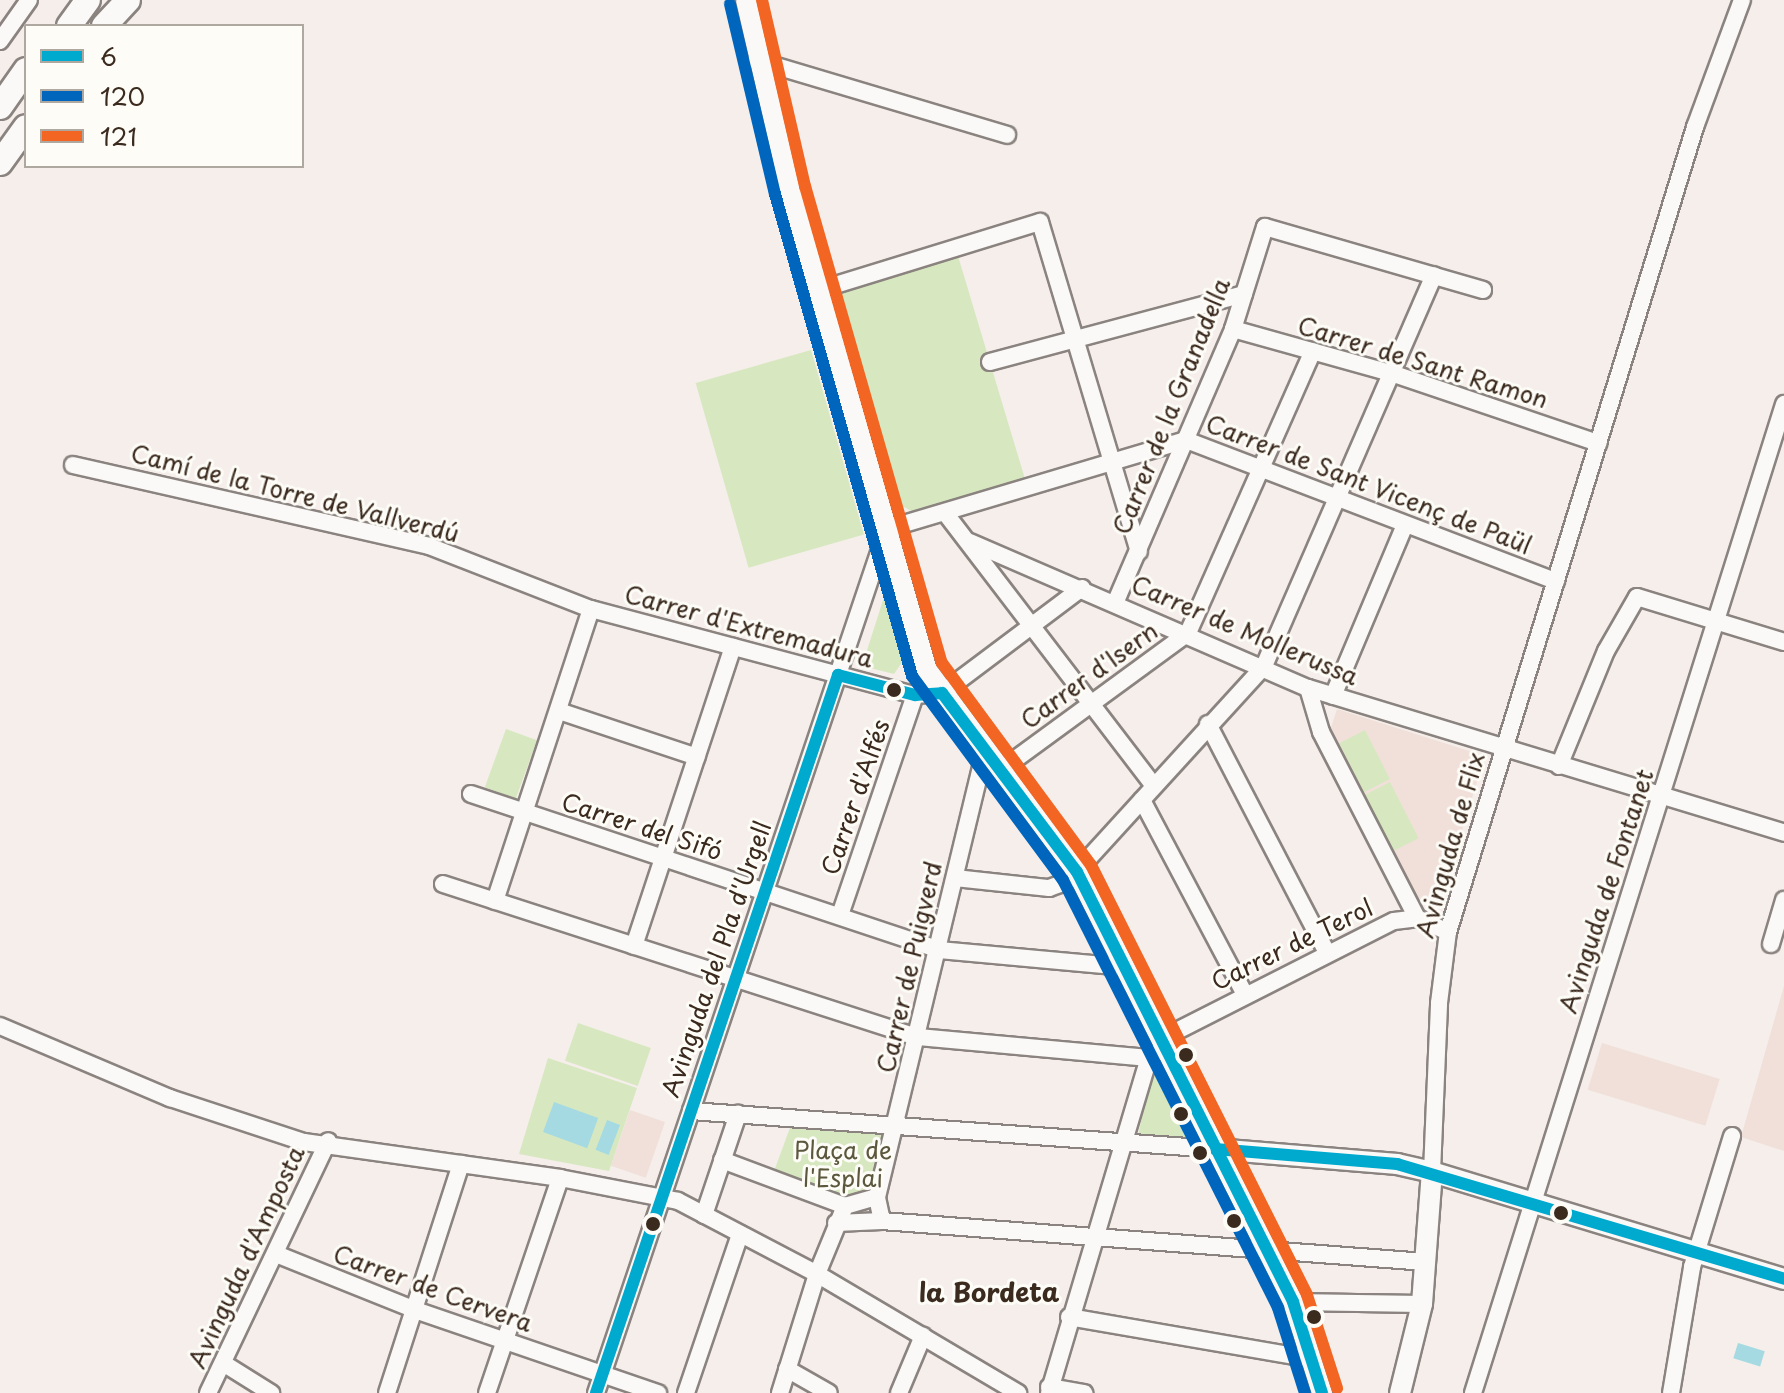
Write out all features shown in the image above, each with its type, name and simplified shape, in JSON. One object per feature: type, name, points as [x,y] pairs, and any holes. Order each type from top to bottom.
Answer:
[{"type":"highway","points":[[58,24],[75,0]]},
{"type":"highway","points":[[70,24],[88,0]]},
{"type":"highway","points":[[102,24],[117,0]]},
{"type":"highway","points":[[103,24],[128,0]]},
{"type":"highway","points":[[0,107],[24,73]]},
{"type":"highway","points":[[0,122],[24,89]]},
{"type":"highway","points":[[0,163],[24,130]]},
{"type":"main road","points":[[746,0],[755,51],[920,652],[942,693],[1077,872],[1125,967],[1158,1048],[1215,1149],[1293,1302],[1322,1393]]},
{"type":"main road","points":[[1215,1149],[1397,1164],[1530,1200],[1784,1279]]},
{"type":"main road","name":"Avinguda de Flix","points":[[1400,1393],[1422,1304],[1432,1172]]},
{"type":"street","points":[[0,41],[29,0]]},
{"type":"street","name":"Avinguda de Flix","points":[[1432,1172],[1439,1003],[1448,932],[1695,127],[1742,0]]},
{"type":"street","points":[[755,51],[1007,135]]},
{"type":"street","points":[[819,290],[1040,222],[1139,551]]},
{"type":"street","name":"Carrer de la Granadella","points":[[1116,601],[1233,329],[1265,227],[1434,275]]},
{"type":"street","points":[[955,878],[1049,888],[1077,872],[1208,724],[1264,666],[1434,275],[1483,290]]},
{"type":"street","points":[[990,362],[1244,294]]},
{"type":"street","name":"Carrer de Sant Ramon","points":[[1233,329],[1391,373],[1598,443]]},
{"type":"street","name":"Carrer d'Isern","points":[[1002,769],[1188,633],[1258,468],[1313,351]]},
{"type":"street","name":"Avinguda de Fontanet","points":[[1473,1393],[1530,1200],[1717,622],[1778,448],[1784,404]]},
{"type":"street","name":"Carrer de Sant Vicenç de Paül","points":[[887,529],[946,514],[1186,440],[1556,581]]},
{"type":"street","name":"Camí de la Torre de Vallverdú","points":[[73,465],[429,546],[591,609]]},
{"type":"street","points":[[946,514],[1154,786]]},
{"type":"street","points":[[1333,696],[1405,525]]},
{"type":"street","name":"Avinguda del Pla d'Urgell","points":[[596,1393],[887,529]]},
{"type":"street","name":"Carrer de Mollerussa","points":[[970,542],[1116,601],[1308,688],[1784,833]]},
{"type":"street","points":[[870,580],[899,574]]},
{"type":"street","points":[[942,693],[1082,588]]},
{"type":"street","points":[[1559,766],[1606,651],[1637,597],[1784,642]]},
{"type":"street","points":[[495,901],[591,609]]},
{"type":"street","name":"Carrer d'Extremadura","points":[[591,609],[915,695],[942,693]]},
{"type":"street","points":[[634,946],[733,647]]},
{"type":"street","points":[[1308,688],[1321,732],[1417,918],[1448,932]]},
{"type":"street","name":"Carrer d'Alfés","points":[[840,915],[915,695]]},
{"type":"street","points":[[559,711],[697,757]]},
{"type":"street","points":[[1208,724],[1327,953]]},
{"type":"street","name":"Carrer de Puigverd","points":[[882,1221],[877,1197],[986,748]]},
{"type":"street","name":"Carrer del Sifó","points":[[471,794],[939,950],[1125,967]]},
{"type":"street","points":[[1142,800],[1244,993]]},
{"type":"street","points":[[443,884],[918,1037],[1158,1048],[1069,1317],[1049,1390],[1084,1393]]},
{"type":"street","points":[[1771,944],[1784,900]]},
{"type":"street","name":"Carrer de Terol","points":[[1158,1048],[1244,993],[1394,921],[1417,918]]},
{"type":"street","points":[[0,1026],[170,1098],[304,1142],[328,1141],[661,1197],[704,1215],[817,1274],[1018,1393]]},
{"type":"street","points":[[691,1111],[1215,1149]]},
{"type":"street","points":[[704,1215],[738,1114]]},
{"type":"street","points":[[1671,1393],[1696,1252],[1732,1136]]},
{"type":"street","name":"Avinguda d'Amposta","points":[[208,1393],[328,1141]]},
{"type":"street","points":[[722,1160],[845,1206],[877,1197]]},
{"type":"street","points":[[387,1393],[461,1164]]},
{"type":"street","points":[[487,1393],[560,1178]]},
{"type":"street","points":[[780,1393],[817,1274],[845,1206]]},
{"type":"street","points":[[836,1223],[882,1221],[1426,1262]]},
{"type":"street","points":[[686,1393],[740,1234]]},
{"type":"street","name":"Carrer de Cervera","points":[[276,1254],[415,1310],[658,1393]]},
{"type":"street","points":[[1293,1302],[1422,1304]]},
{"type":"street","points":[[1069,1317],[1312,1359]]},
{"type":"street","points":[[899,1393],[923,1336]]},
{"type":"street","points":[[223,1363],[271,1393]]},
{"type":"street","points":[[787,1369],[829,1393]]},
{"type":"shaded area","points":[[1337,709],[1485,756],[1439,905],[1415,897],[1330,731]]},
{"type":"shaded area","points":[[1784,986],[1784,1151],[1741,1137]]},
{"type":"shaded area","points":[[1602,1043],[1720,1079],[1705,1126],[1588,1090]]},
{"type":"shaded area","points":[[630,1110],[665,1122],[646,1178],[611,1166]]},
{"type":"green space","points":[[958,256],[1025,479],[913,512],[890,499],[832,296]]},
{"type":"green space","points":[[811,350],[864,535],[749,568],[696,383]]},
{"type":"green space","points":[[885,594],[905,658],[894,674],[862,666]]},
{"type":"green space","points":[[506,729],[537,740],[516,799],[485,787]]},
{"type":"green space","points":[[1365,730],[1390,779],[1364,792],[1339,743]]},
{"type":"green space","points":[[1390,782],[1419,838],[1394,851],[1365,795]]},
{"type":"green space","points":[[578,1023],[651,1048],[638,1086],[565,1061]]},
{"type":"green space","points":[[548,1058],[637,1088],[609,1171],[519,1154]]},
{"type":"green space","points":[[1162,1063],[1199,1136],[1196,1140],[1138,1135],[1152,1071]]},
{"type":"green space","name":"Plaça de l'Esplai","points":[[791,1125],[882,1135],[870,1189],[848,1200],[773,1174]]},
{"type":"water","points":[[554,1102],[598,1118],[587,1148],[543,1132]]},
{"type":"water","points":[[607,1120],[620,1125],[609,1155],[596,1150]]},
{"type":"water","points":[[1738,1343],[1765,1351],[1760,1366],[1733,1358]]},
{"type":"transit line","name":"121","points":[[762,0],[805,186],[942,663],[1091,865],[1307,1295],[1337,1388]]},
{"type":"transit line","name":"120","points":[[730,4],[775,194],[912,676],[1063,880],[1278,1308],[1305,1393]]},
{"type":"transit line","name":"6","points":[[838,675],[915,695],[942,693]]},
{"type":"transit line","name":"6","points":[[596,1393],[838,675]]},
{"type":"transit line","name":"6","points":[[942,693],[1077,872],[1293,1302],[1322,1393]]},
{"type":"transit line","name":"6","points":[[1215,1149],[1397,1164],[1784,1279]]},
{"type":"district","name":"la Bordeta","points":[[989,1292]]}]
